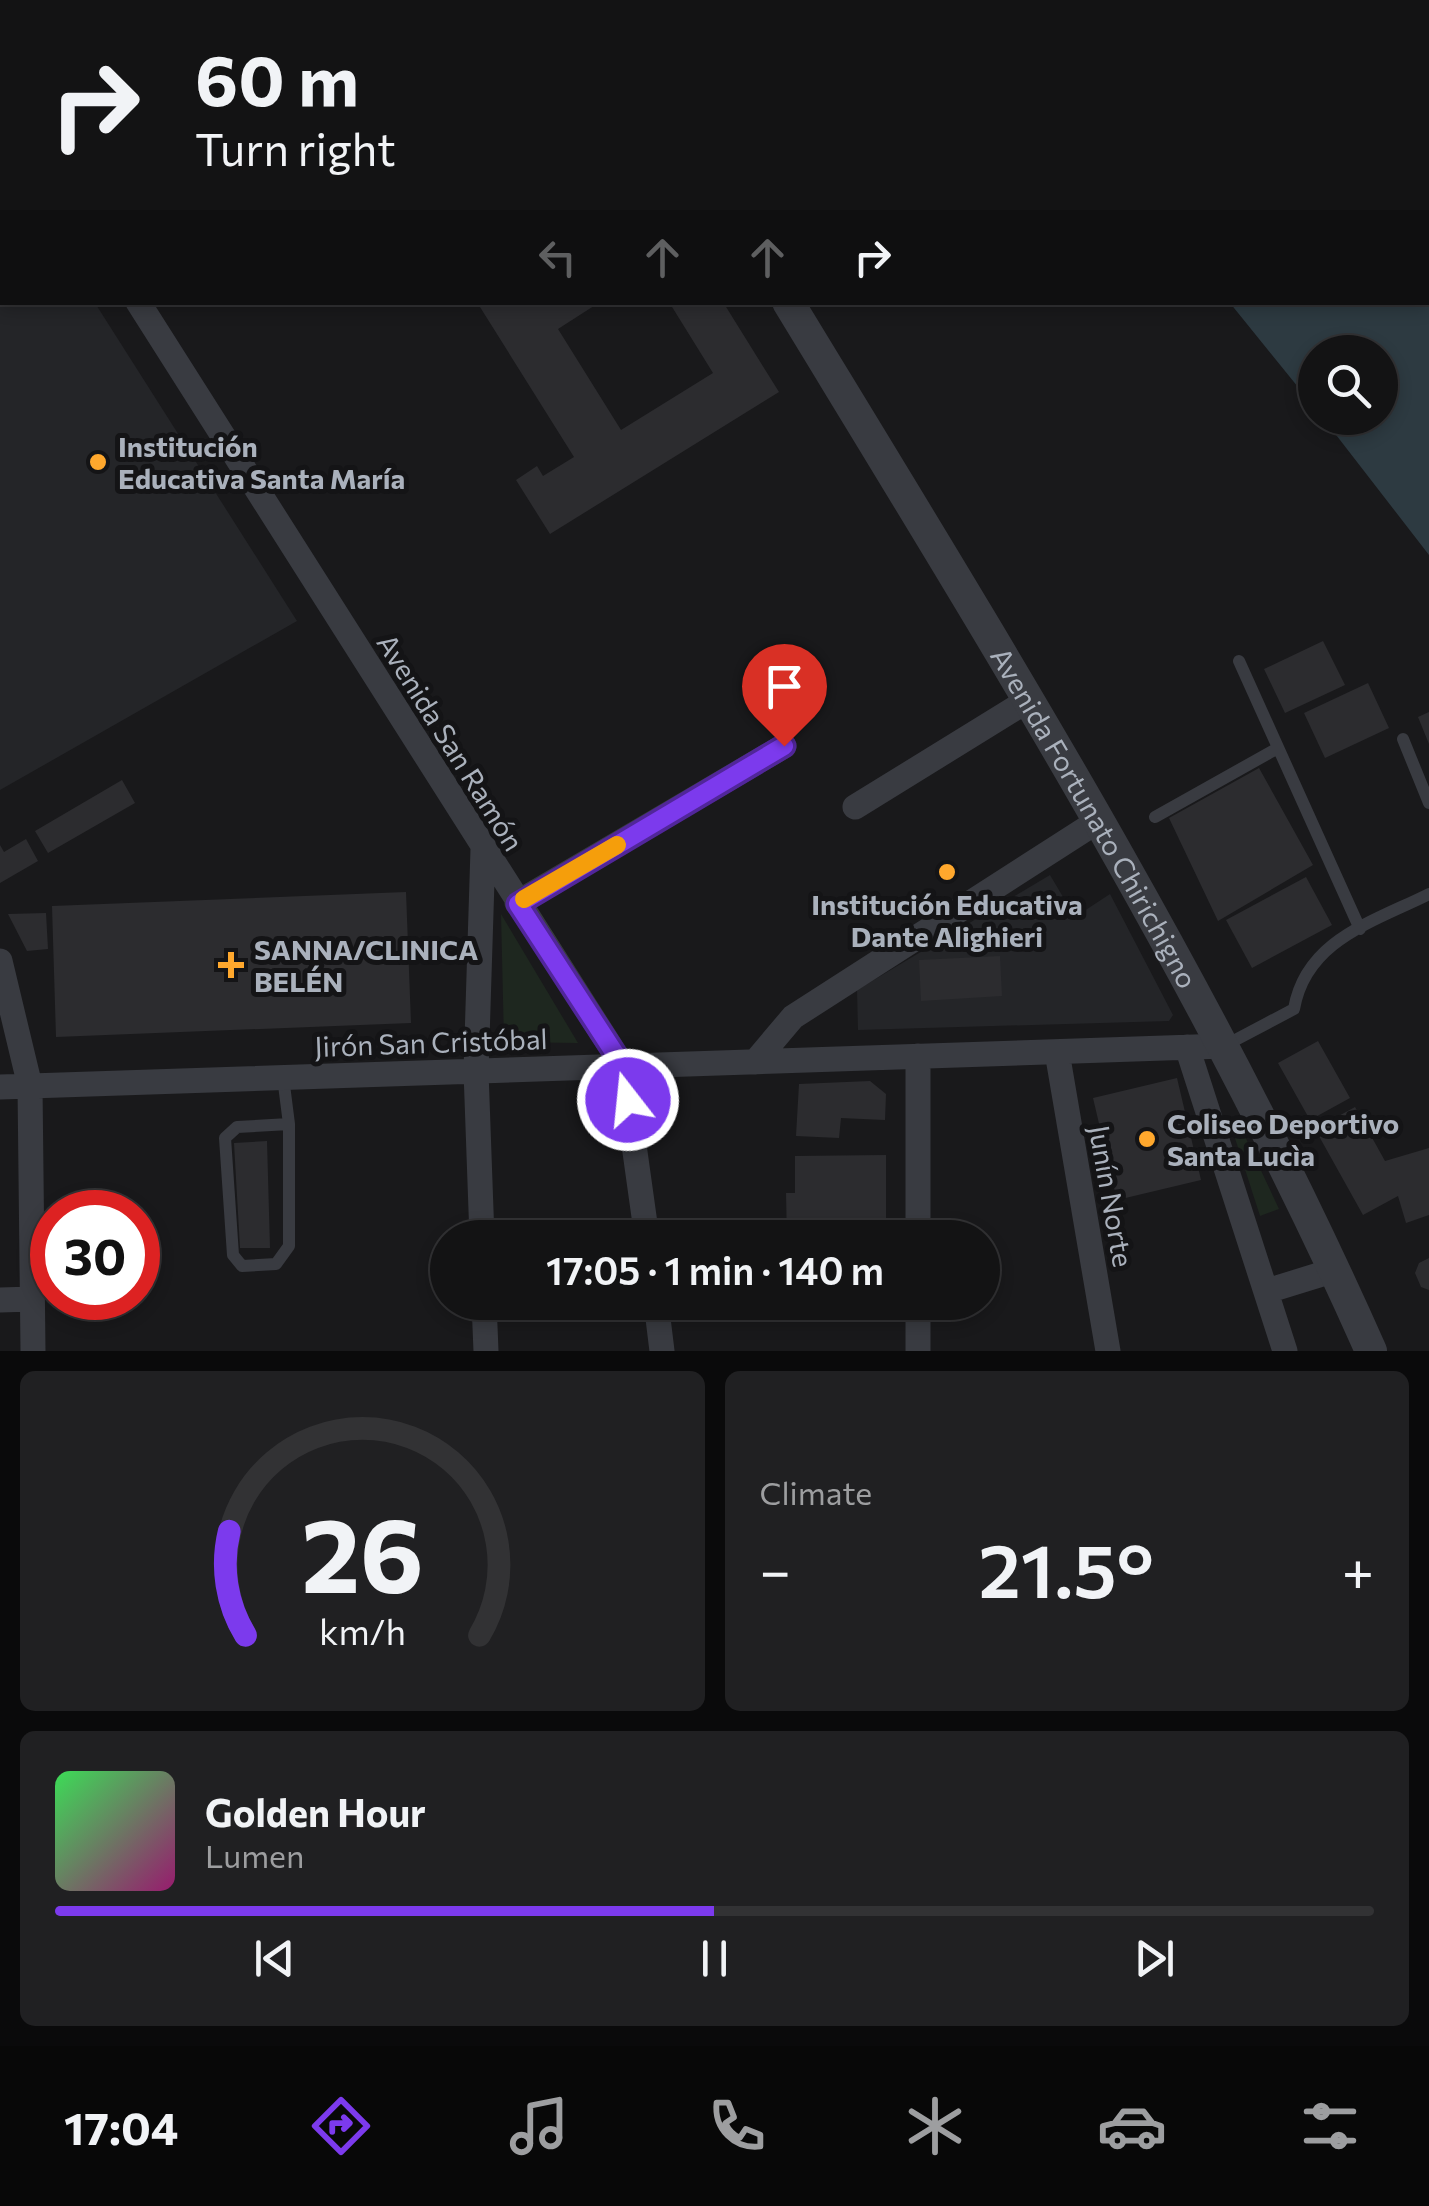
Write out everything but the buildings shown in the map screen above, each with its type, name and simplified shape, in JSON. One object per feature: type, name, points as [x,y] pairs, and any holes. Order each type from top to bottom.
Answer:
[{"type":"street","name":"Avenida San Ramón","points":[[140,305],[623,1066],[644,1220]]},
{"type":"street","name":"Avenida Fortunato Chirichigno","points":[[790,305],[1030,699],[1224,1046],[1371,1351]]},
{"type":"street","points":[[856,807],[1030,699]]},
{"type":"street","points":[[518,904],[784,746]]},
{"type":"street","points":[[755,1062],[793,1017],[1098,822]]},
{"type":"street","points":[[481,1220],[476,1071],[483,848]]},
{"type":"street","points":[[0,961],[30,1086],[31,1190]]},
{"type":"street","name":"Jirón San Cristóbal","points":[[0,1087],[1224,1046]]},
{"type":"street","points":[[1187,1047],[1285,1351]]},
{"type":"street","name":"Junín Norte","points":[[1057,1052],[1108,1351]]},
{"type":"street","points":[[918,1056],[918,1220]]},
{"type":"street","points":[[1267,1291],[1335,1270]]},
{"type":"street","points":[[0,1300],[30,1298]]},
{"type":"street","points":[[32,1320],[33,1351]]},
{"type":"street","points":[[485,1320],[486,1351]]},
{"type":"street","points":[[658,1320],[662,1351]]},
{"type":"street","points":[[918,1320],[918,1351]]},
{"type":"lane","points":[[1239,661],[1360,929]]},
{"type":"lane","points":[[1403,739],[1429,803]]},
{"type":"lane","points":[[1154,817],[1278,748]]},
{"type":"lane","points":[[1224,1046],[1294,1010],[1310,966],[1328,944],[1429,894]]},
{"type":"lane","points":[[284,1078],[289,1124],[288,1246],[276,1264],[242,1266],[232,1255],[225,1138],[237,1128],[289,1124]]},
{"type":"shaded area","name":"Institución Educativa Santa María","points":[[0,305],[96,305],[297,621],[0,790]]},
{"type":"shaded area","points":[[1232,305],[1429,305],[1429,555],[1336,435],[1398,435],[1398,335],[1298,335],[1298,387]]},
{"type":"shaded area","points":[[1050,875],[1075,917],[1110,894],[1173,1015],[1169,1021],[858,1030],[857,990]]},
{"type":"shaded area","points":[[501,914],[578,1043],[504,1042]]},
{"type":"shaded area","points":[[1241,1128],[1279,1209],[1260,1216],[1233,1132]]},
{"type":"slow traffic","points":[[524,899],[617,845]]},
{"type":"place","name":"Institución Educativa Santa María","points":[[98,462]]},
{"type":"place","name":"Institución Educativa Dante Alighieri","points":[[947,872]]},
{"type":"place","name":"SANNA/CLINICA BELÉN","points":[[231,965]]},
{"type":"place","name":"Coliseo Deportivo Santa Lucìa","points":[[1147,1139]]},
{"type":"route","points":[[628,1100],[623,1066],[518,904],[784,746]]}]
